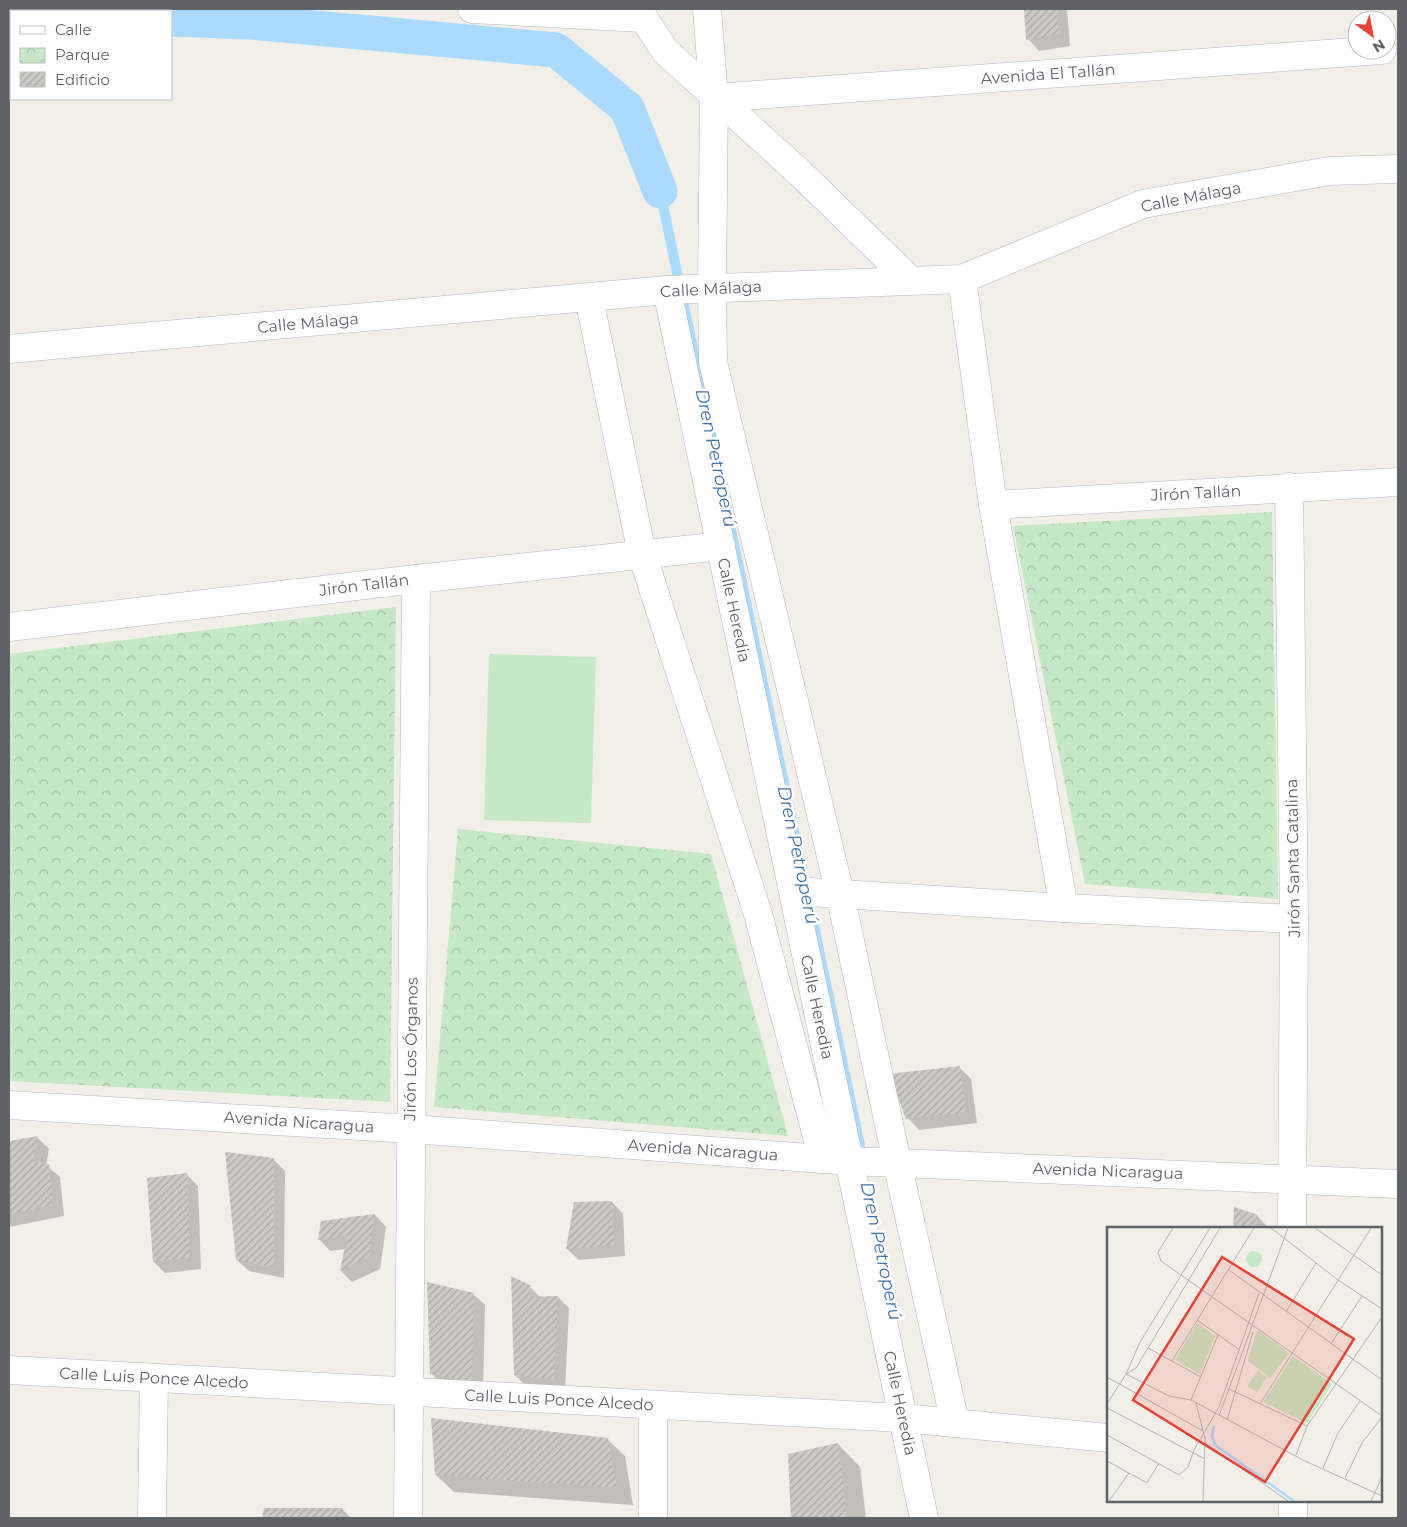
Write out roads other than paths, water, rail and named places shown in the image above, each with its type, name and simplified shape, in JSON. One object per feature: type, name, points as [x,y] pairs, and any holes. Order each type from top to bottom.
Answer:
[{"type":"street","points":[[472,9],[640,13],[665,51],[714,98],[800,173],[910,280]]},
{"type":"street","points":[[707,9],[714,98],[713,362],[840,894],[955,1424]]},
{"type":"street","name":"Avenida El Tallán","points":[[714,98],[1347,53]]},
{"type":"street","name":"Calle Málaga","points":[[9,349],[667,290],[962,279],[1143,204],[1329,171],[1398,169]]},
{"type":"street","points":[[962,279],[993,505],[1064,908]]},
{"type":"street","name":"Calle Heredia","points":[[667,290],[924,1518]]},
{"type":"street","points":[[589,298],[642,554],[758,914],[823,1159]]},
{"type":"street","name":"Jirón Tallán","points":[[993,505],[1398,482]]},
{"type":"street","name":"Jirón Santa Catalina","points":[[1289,487],[1294,919],[1292,1227]]},
{"type":"street","name":"Jirón Tallán","points":[[9,628],[416,579],[721,546]]},
{"type":"street","name":"Jirón Los Órganos","points":[[408,1518],[416,579]]},
{"type":"street","points":[[793,891],[1064,908],[1294,919]]},
{"type":"street","name":"Avenida Nicaragua","points":[[9,1104],[410,1129],[850,1161],[1293,1178],[1398,1184]]},
{"type":"street","name":"Calle Luis Ponce Alcedo","points":[[9,1370],[903,1418],[1107,1438]]},
{"type":"street","points":[[152,1518],[154,1378]]},
{"type":"street","points":[[652,1405],[653,1518]]},
{"type":"street","points":[[1293,1502],[1293,1518]]},
{"type":"waterway","points":[[172,19],[250,22],[556,50],[627,108],[660,191]]},
{"type":"waterway","name":"Dren Petroperú","points":[[660,191],[863,1160]]}]
